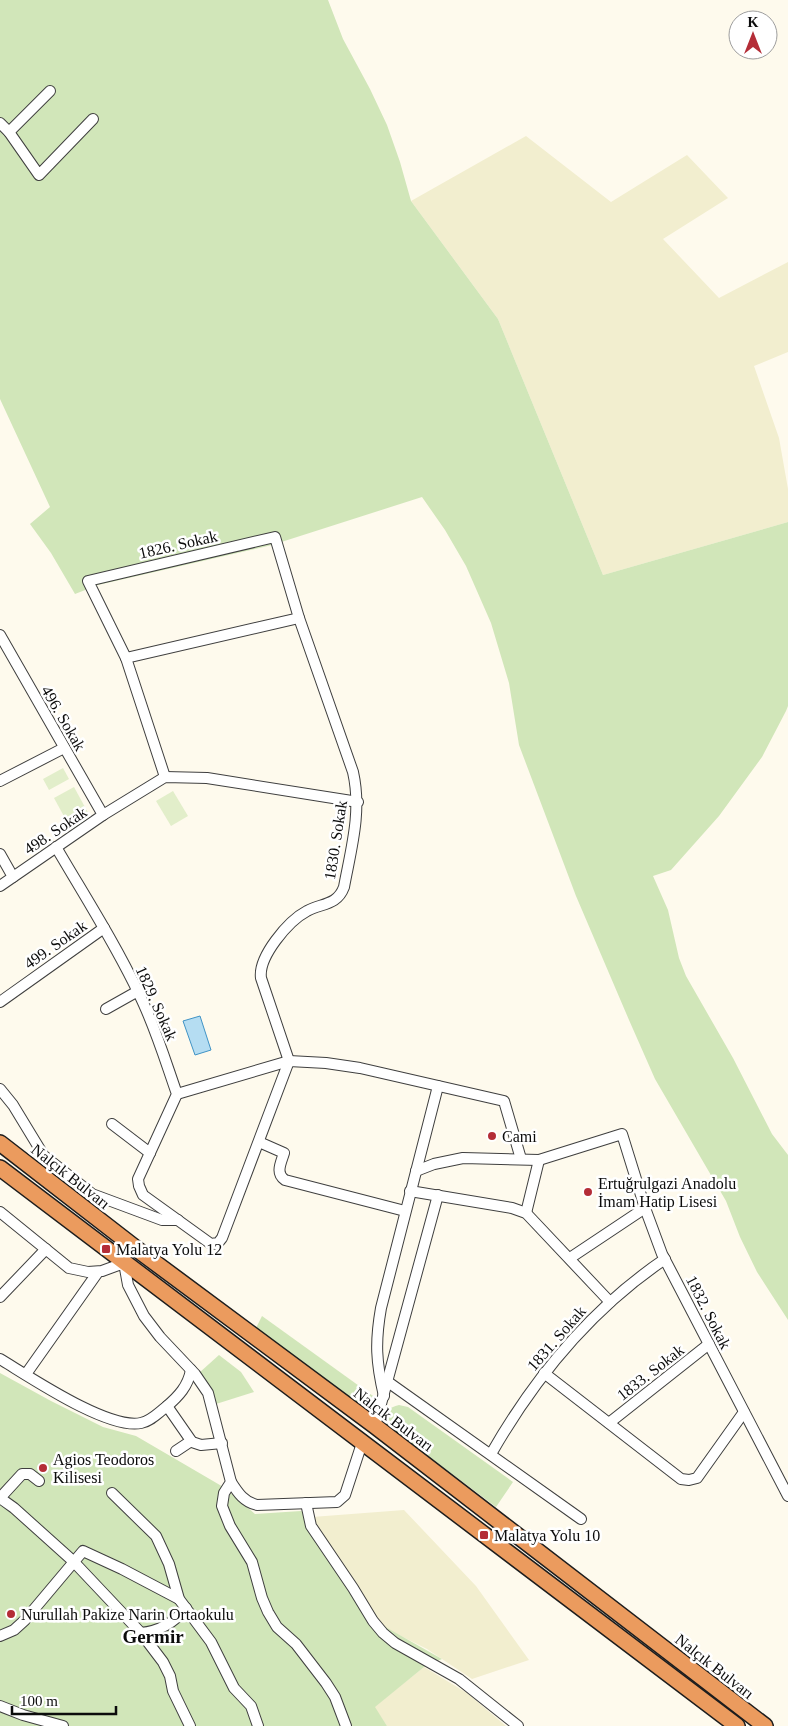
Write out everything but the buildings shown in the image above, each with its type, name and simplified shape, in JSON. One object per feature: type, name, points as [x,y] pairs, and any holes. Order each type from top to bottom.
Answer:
[{"type":"highway","name":"Nalçık Bulvarı","points":[[0,1143],[150,1259],[375,1426],[765,1726]]},
{"type":"highway","name":"Nalçık Bulvarı","points":[[0,1168],[737,1726]]},
{"type":"street","points":[[9,132],[50,91]]},
{"type":"street","points":[[0,123],[9,132],[39,175],[93,118]]},
{"type":"street","name":"1826. Sokak","points":[[126,658],[88,581],[274,537]]},
{"type":"street","name":"1830. Sokak","points":[[274,537],[299,618],[353,772],[358,802],[344,888],[340,895],[330,903],[308,910],[292,922],[264,958],[261,966],[262,983],[289,1061]]},
{"type":"street","points":[[299,618],[126,658],[165,777],[207,778],[358,802]]},
{"type":"street","name":"496. Sokak","points":[[0,635],[103,815]]},
{"type":"street","points":[[0,781],[64,748]]},
{"type":"street","name":"498. Sokak","points":[[0,886],[103,815],[165,777]]},
{"type":"street","name":"1829. Sokak","points":[[56,847],[104,928],[138,991],[158,1039],[177,1094]]},
{"type":"street","points":[[0,854],[14,876]]},
{"type":"street","name":"499. Sokak","points":[[0,1002],[104,928]]},
{"type":"street","points":[[106,1009],[138,991]]},
{"type":"street","points":[[289,1061],[222,1238],[220,1242],[212,1244],[143,1195],[138,1179],[177,1094],[289,1061],[326,1063],[360,1068],[504,1101],[521,1159]]},
{"type":"street","points":[[384,1396],[377,1362],[376,1337],[381,1308],[438,1086]]},
{"type":"street","points":[[0,1089],[13,1105],[44,1156],[92,1194],[162,1220],[178,1220]]},
{"type":"street","points":[[112,1124],[150,1152]]},
{"type":"street","name":"1832. Sokak","points":[[539,1160],[622,1134],[645,1208],[665,1260],[788,1496]]},
{"type":"street","points":[[259,1142],[284,1153],[279,1172],[280,1177],[285,1180],[405,1211]]},
{"type":"street","points":[[416,1171],[443,1161],[463,1158],[539,1160],[526,1213]]},
{"type":"street","points":[[410,1191],[512,1208],[526,1213],[610,1302]]},
{"type":"street","points":[[375,1426],[438,1195]]},
{"type":"street","points":[[570,1258],[645,1208]]},
{"type":"street","points":[[0,1212],[69,1268],[81,1272],[98,1272],[124,1263],[128,1285],[144,1316],[168,1346],[191,1370],[208,1393],[231,1482],[242,1497],[253,1504],[261,1505],[332,1503],[343,1497],[362,1443]]},
{"type":"street","points":[[0,1297],[46,1249]]},
{"type":"street","name":"1831. Sokak","points":[[491,1454],[514,1415],[544,1373],[570,1342],[633,1282],[665,1260]]},
{"type":"street","points":[[26,1374],[98,1272]]},
{"type":"street","name":"1833. Sokak","points":[[609,1423],[709,1344]]},
{"type":"street","points":[[0,1360],[75,1404],[121,1422],[134,1424],[148,1421],[178,1397],[185,1387],[191,1370]]},
{"type":"street","points":[[544,1373],[681,1479],[697,1478],[744,1412]]},
{"type":"street","points":[[388,1382],[581,1518]]},
{"type":"street","points":[[167,1406],[191,1441],[201,1444],[222,1443]]},
{"type":"street","points":[[176,1451],[191,1441]]},
{"type":"street","points":[[39,1481],[30,1474],[22,1474],[0,1498],[14,1508],[73,1561],[141,1633],[163,1662],[173,1691],[190,1726]]},
{"type":"street","points":[[231,1482],[224,1493],[222,1506],[230,1526],[252,1562],[268,1612],[277,1627],[296,1644],[326,1683],[335,1698],[346,1726]]},
{"type":"street","points":[[112,1493],[156,1536],[169,1564],[179,1599],[211,1642],[234,1688],[252,1706],[258,1726]]},
{"type":"street","points":[[306,1503],[311,1526],[377,1627],[395,1643],[459,1679],[518,1726]]},
{"type":"street","points":[[0,1636],[20,1626],[83,1550],[179,1599]]},
{"type":"street","points":[[141,1633],[156,1630],[170,1624],[186,1608]]},
{"type":"street","points":[[0,1706],[64,1726]]},
{"type":"shaded area","points":[[526,136],[611,202],[687,155],[728,198],[663,239],[719,298],[788,262],[788,352],[754,366],[779,438],[788,489],[788,522],[603,575],[498,319],[411,201]]},
{"type":"shaded area","points":[[404,1510],[476,1586],[529,1660],[472,1679],[427,1649],[387,1629],[378,1620],[313,1525],[312,1517]]},
{"type":"shaded area","points":[[424,1667],[467,1693],[506,1726],[387,1726],[374,1707]]},
{"type":"green space","points":[[0,0],[328,0],[343,39],[387,125],[411,201],[498,319],[603,575],[788,522],[788,706],[762,757],[719,816],[671,870],[653,876],[668,910],[679,958],[686,976],[733,1058],[772,1134],[788,1155],[788,1320],[757,1272],[740,1237],[726,1201],[655,1079],[576,896],[519,745],[509,683],[491,623],[466,566],[445,530],[422,497],[272,545],[98,585],[75,594],[51,553],[30,524],[50,507],[0,399]]},
{"type":"green space","points":[[63,768],[69,779],[49,790],[43,779]]},
{"type":"green space","points":[[74,787],[92,820],[72,831],[54,798]]},
{"type":"green space","points":[[173,791],[188,816],[171,826],[156,801]]},
{"type":"green space","points":[[262,1316],[380,1401],[374,1417],[256,1328]]},
{"type":"green space","points":[[219,1355],[241,1372],[254,1392],[216,1404],[199,1373]]},
{"type":"green space","points":[[0,1373],[103,1427],[136,1436],[225,1488],[255,1514],[301,1511],[312,1517],[313,1525],[382,1625],[442,1659],[424,1667],[375,1707],[387,1726],[0,1726]]},
{"type":"green space","points":[[399,1405],[408,1407],[513,1482],[496,1507],[383,1422],[388,1411]]},
{"type":"water","points":[[200,1016],[211,1050],[195,1055],[183,1021]]},
{"type":"place","name":"Cami","points":[[492,1136]]},
{"type":"place","name":"Ertuğrulgazi Anadolu İmam Hatip Lisesi","points":[[588,1192]]},
{"type":"place","name":"Malatya Yolu 12","points":[[106,1249]]},
{"type":"place","name":"Agios Teodoros Kilisesi","points":[[43,1468]]},
{"type":"place","name":"Malatya Yolu 10","points":[[484,1535]]},
{"type":"place","name":"Nurullah Pakize Narin Ortaokulu","points":[[11,1614]]},
{"type":"district","name":"Germir","points":[[153,1636]]}]
